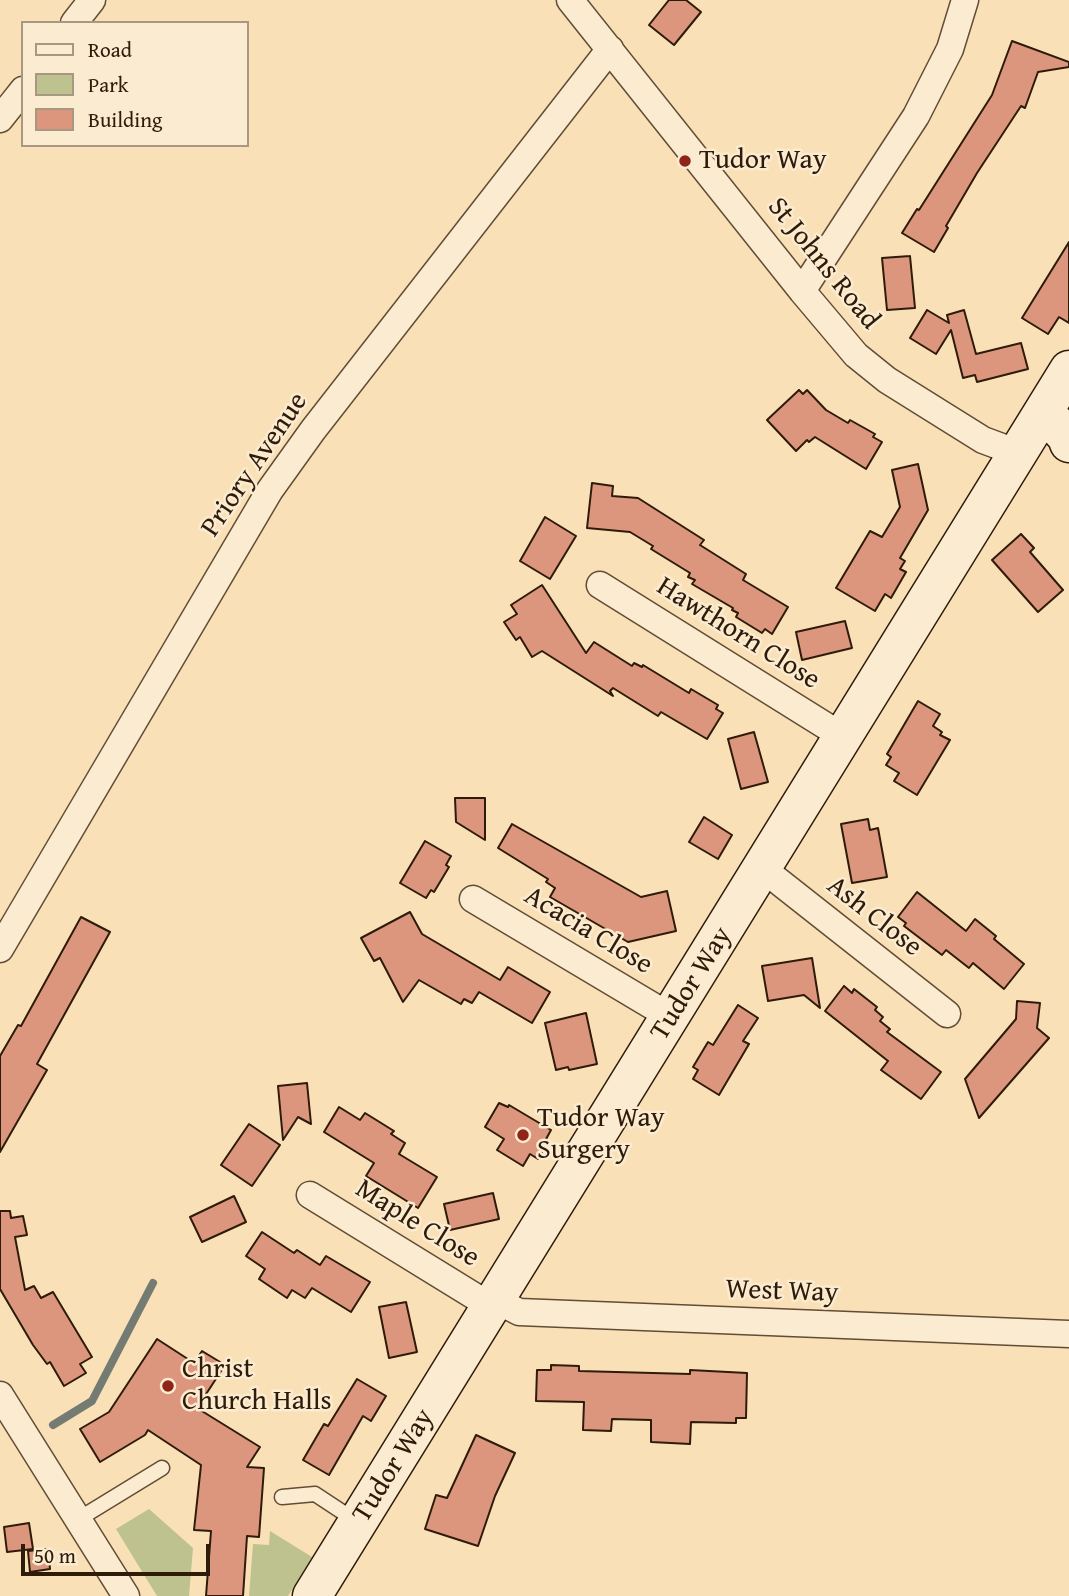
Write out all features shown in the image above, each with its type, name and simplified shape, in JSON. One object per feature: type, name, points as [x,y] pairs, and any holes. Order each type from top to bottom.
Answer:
[{"type":"street","points":[[76,21],[92,0]]},
{"type":"street","name":"St Johns Road","points":[[570,0],[856,355],[887,380],[983,440],[1018,453]]},
{"type":"street","points":[[802,291],[916,116],[950,49],[965,0]]},
{"type":"street","name":"Priory Avenue","points":[[0,949],[270,490],[313,430],[610,49]]},
{"type":"street","points":[[0,119],[21,93]]},
{"type":"street","name":"Tudor Way","points":[[312,1596],[1069,370]]},
{"type":"street","points":[[1044,411],[1067,437],[1069,443]]},
{"type":"street","name":"Hawthorn Close","points":[[600,585],[842,736]]},
{"type":"street","name":"Ash Close","points":[[763,869],[947,1014]]},
{"type":"street","name":"Acacia Close","points":[[472,899],[671,1017]]},
{"type":"street","name":"Maple Close","points":[[310,1195],[494,1303]]},
{"type":"street","name":"West Way","points":[[494,1303],[528,1313],[1069,1335]]},
{"type":"street","points":[[0,1395],[126,1596]]},
{"type":"lane","points":[[77,1520],[162,1468]]},
{"type":"lane","points":[[282,1497],[315,1494],[359,1522]]},
{"type":"green space","points":[[149,1509],[193,1548],[189,1596],[157,1596],[116,1529]]},
{"type":"green space","points":[[270,1531],[312,1557],[288,1596],[249,1596],[253,1544],[269,1545]]},
{"type":"building","points":[[669,0],[686,0],[701,12],[674,45],[649,25]]},
{"type":"building","points":[[1012,41],[1069,62],[1069,67],[1038,72],[1025,108],[1021,106],[977,173],[934,252],[902,233],[992,95]]},
{"type":"building","points":[[1069,242],[1069,323],[1059,317],[1048,334],[1022,318]]},
{"type":"building","points":[[910,256],[915,308],[887,310],[882,258]]},
{"type":"building","points":[[927,310],[949,323],[947,315],[964,310],[976,354],[1021,343],[1028,369],[977,382],[975,375],[963,378],[951,330],[936,354],[910,338]]},
{"type":"building","points":[[799,390],[803,394],[807,390],[826,410],[875,434],[873,437],[882,442],[866,469],[815,437],[809,442],[807,440],[796,451],[767,420]]},
{"type":"building","points":[[918,464],[928,510],[900,558],[905,561],[900,569],[906,572],[891,598],[885,594],[875,611],[836,588],[870,531],[882,537],[900,507],[892,470]]},
{"type":"building","points":[[592,483],[613,486],[612,496],[638,498],[704,540],[700,545],[746,574],[743,580],[788,607],[772,634],[765,629],[762,633],[736,617],[738,613],[732,610],[733,608],[692,584],[695,580],[688,577],[690,573],[651,549],[653,546],[630,532],[587,528]]},
{"type":"building","points":[[545,517],[576,536],[550,579],[520,561]]},
{"type":"building","points":[[1021,534],[1034,548],[1030,552],[1063,590],[1038,612],[992,560]]},
{"type":"building","points":[[542,585],[586,653],[594,642],[632,666],[634,663],[642,667],[643,665],[689,693],[691,689],[718,705],[716,709],[723,713],[707,739],[661,712],[658,716],[613,688],[610,691],[613,696],[542,651],[532,657],[520,637],[516,640],[504,622],[517,614],[511,605]]},
{"type":"building","points":[[845,621],[852,648],[802,660],[796,632]]},
{"type":"building","points":[[918,701],[940,714],[933,726],[942,732],[940,735],[950,740],[917,795],[894,781],[899,773],[886,765],[891,757],[887,754]]},
{"type":"building","points":[[754,732],[768,782],[741,789],[728,739]]},
{"type":"building","points":[[455,798],[485,798],[485,840],[456,822]]},
{"type":"building","points":[[704,817],[732,835],[718,859],[689,842]]},
{"type":"building","points":[[868,819],[870,830],[878,828],[887,877],[852,883],[841,824]]},
{"type":"building","points":[[512,824],[641,897],[667,891],[676,931],[628,942],[550,897],[555,888],[546,882],[548,879],[498,848]]},
{"type":"building","points":[[425,841],[451,856],[446,865],[449,867],[434,892],[431,890],[426,898],[400,883]]},
{"type":"building","points":[[917,892],[966,931],[975,919],[1024,964],[1004,989],[973,963],[969,968],[946,950],[942,955],[904,926],[906,923],[898,917]]},
{"type":"building","points":[[410,912],[422,934],[500,980],[508,967],[550,992],[532,1023],[479,992],[472,1003],[464,999],[461,1004],[419,980],[403,1002],[380,958],[374,961],[361,938]]},
{"type":"building","points":[[81,917],[110,932],[37,1064],[47,1070],[0,1152],[0,1056],[18,1025],[21,1026]]},
{"type":"building","points":[[812,958],[820,1008],[804,995],[768,1001],[762,966]]},
{"type":"building","points":[[844,986],[852,993],[854,989],[877,1007],[875,1010],[883,1017],[880,1021],[890,1029],[887,1032],[941,1072],[921,1099],[881,1070],[888,1061],[825,1011]]},
{"type":"building","points":[[1017,1001],[1040,1003],[1037,1028],[1049,1038],[979,1118],[965,1079],[1016,1019]]},
{"type":"building","points":[[738,1005],[758,1018],[743,1041],[749,1044],[719,1095],[693,1079],[698,1070],[693,1067],[708,1042],[713,1045]]},
{"type":"building","points":[[586,1013],[597,1064],[556,1070],[545,1023]]},
{"type":"building","points":[[307,1083],[311,1124],[298,1117],[283,1140],[278,1086]]},
{"type":"building","name":"Tudor Way Surgery","points":[[499,1103],[508,1107],[509,1105],[551,1130],[538,1159],[530,1154],[523,1166],[497,1150],[504,1139],[485,1127]]},
{"type":"building","points":[[339,1107],[360,1120],[365,1113],[394,1131],[391,1134],[405,1143],[399,1154],[437,1177],[418,1208],[366,1176],[374,1163],[324,1132]]},
{"type":"building","points":[[249,1124],[280,1145],[252,1186],[221,1165]]},
{"type":"building","points":[[493,1193],[499,1219],[450,1230],[444,1204]]},
{"type":"building","points":[[234,1196],[246,1222],[202,1242],[190,1217]]},
{"type":"building","points":[[0,1211],[10,1211],[11,1218],[23,1216],[27,1235],[15,1237],[25,1290],[34,1286],[41,1298],[53,1292],[92,1357],[80,1364],[86,1373],[64,1386],[50,1362],[47,1364],[33,1345],[0,1289]]},
{"type":"building","points":[[262,1232],[294,1253],[297,1250],[320,1265],[326,1256],[370,1282],[351,1312],[312,1288],[305,1298],[292,1290],[287,1298],[259,1279],[265,1269],[246,1256]]},
{"type":"building","points":[[406,1302],[417,1352],[389,1358],[379,1307]]},
{"type":"building","points":[[157,1339],[194,1363],[202,1351],[225,1365],[197,1408],[260,1447],[247,1467],[264,1468],[259,1537],[247,1536],[243,1596],[206,1596],[211,1531],[194,1530],[201,1465],[148,1430],[145,1435],[100,1462],[80,1429],[109,1412]]},
{"type":"building","points":[[551,1365],[579,1366],[579,1371],[690,1374],[690,1370],[747,1373],[746,1418],[736,1418],[736,1423],[691,1422],[690,1444],[651,1442],[651,1420],[612,1419],[611,1431],[583,1430],[584,1402],[536,1401],[537,1370],[551,1370]]},
{"type":"building","points":[[357,1379],[386,1396],[371,1421],[363,1416],[329,1475],[303,1460],[324,1424],[328,1426]]},
{"type":"building","points":[[476,1435],[515,1453],[495,1496],[478,1546],[425,1529],[436,1495],[447,1498]]},
{"type":"building","points":[[29,1523],[33,1549],[7,1552],[4,1527]]},
{"type":"building","points":[[48,1549],[50,1569],[30,1572],[28,1551]]},
{"type":"waterway","points":[[53,1425],[92,1401],[153,1283]]},
{"type":"place","name":"Tudor Way","points":[[685,161]]},
{"type":"place","name":"Tudor Way Surgery","points":[[523,1135]]},
{"type":"place","name":"Christ Church Halls","points":[[168,1386]]}]
